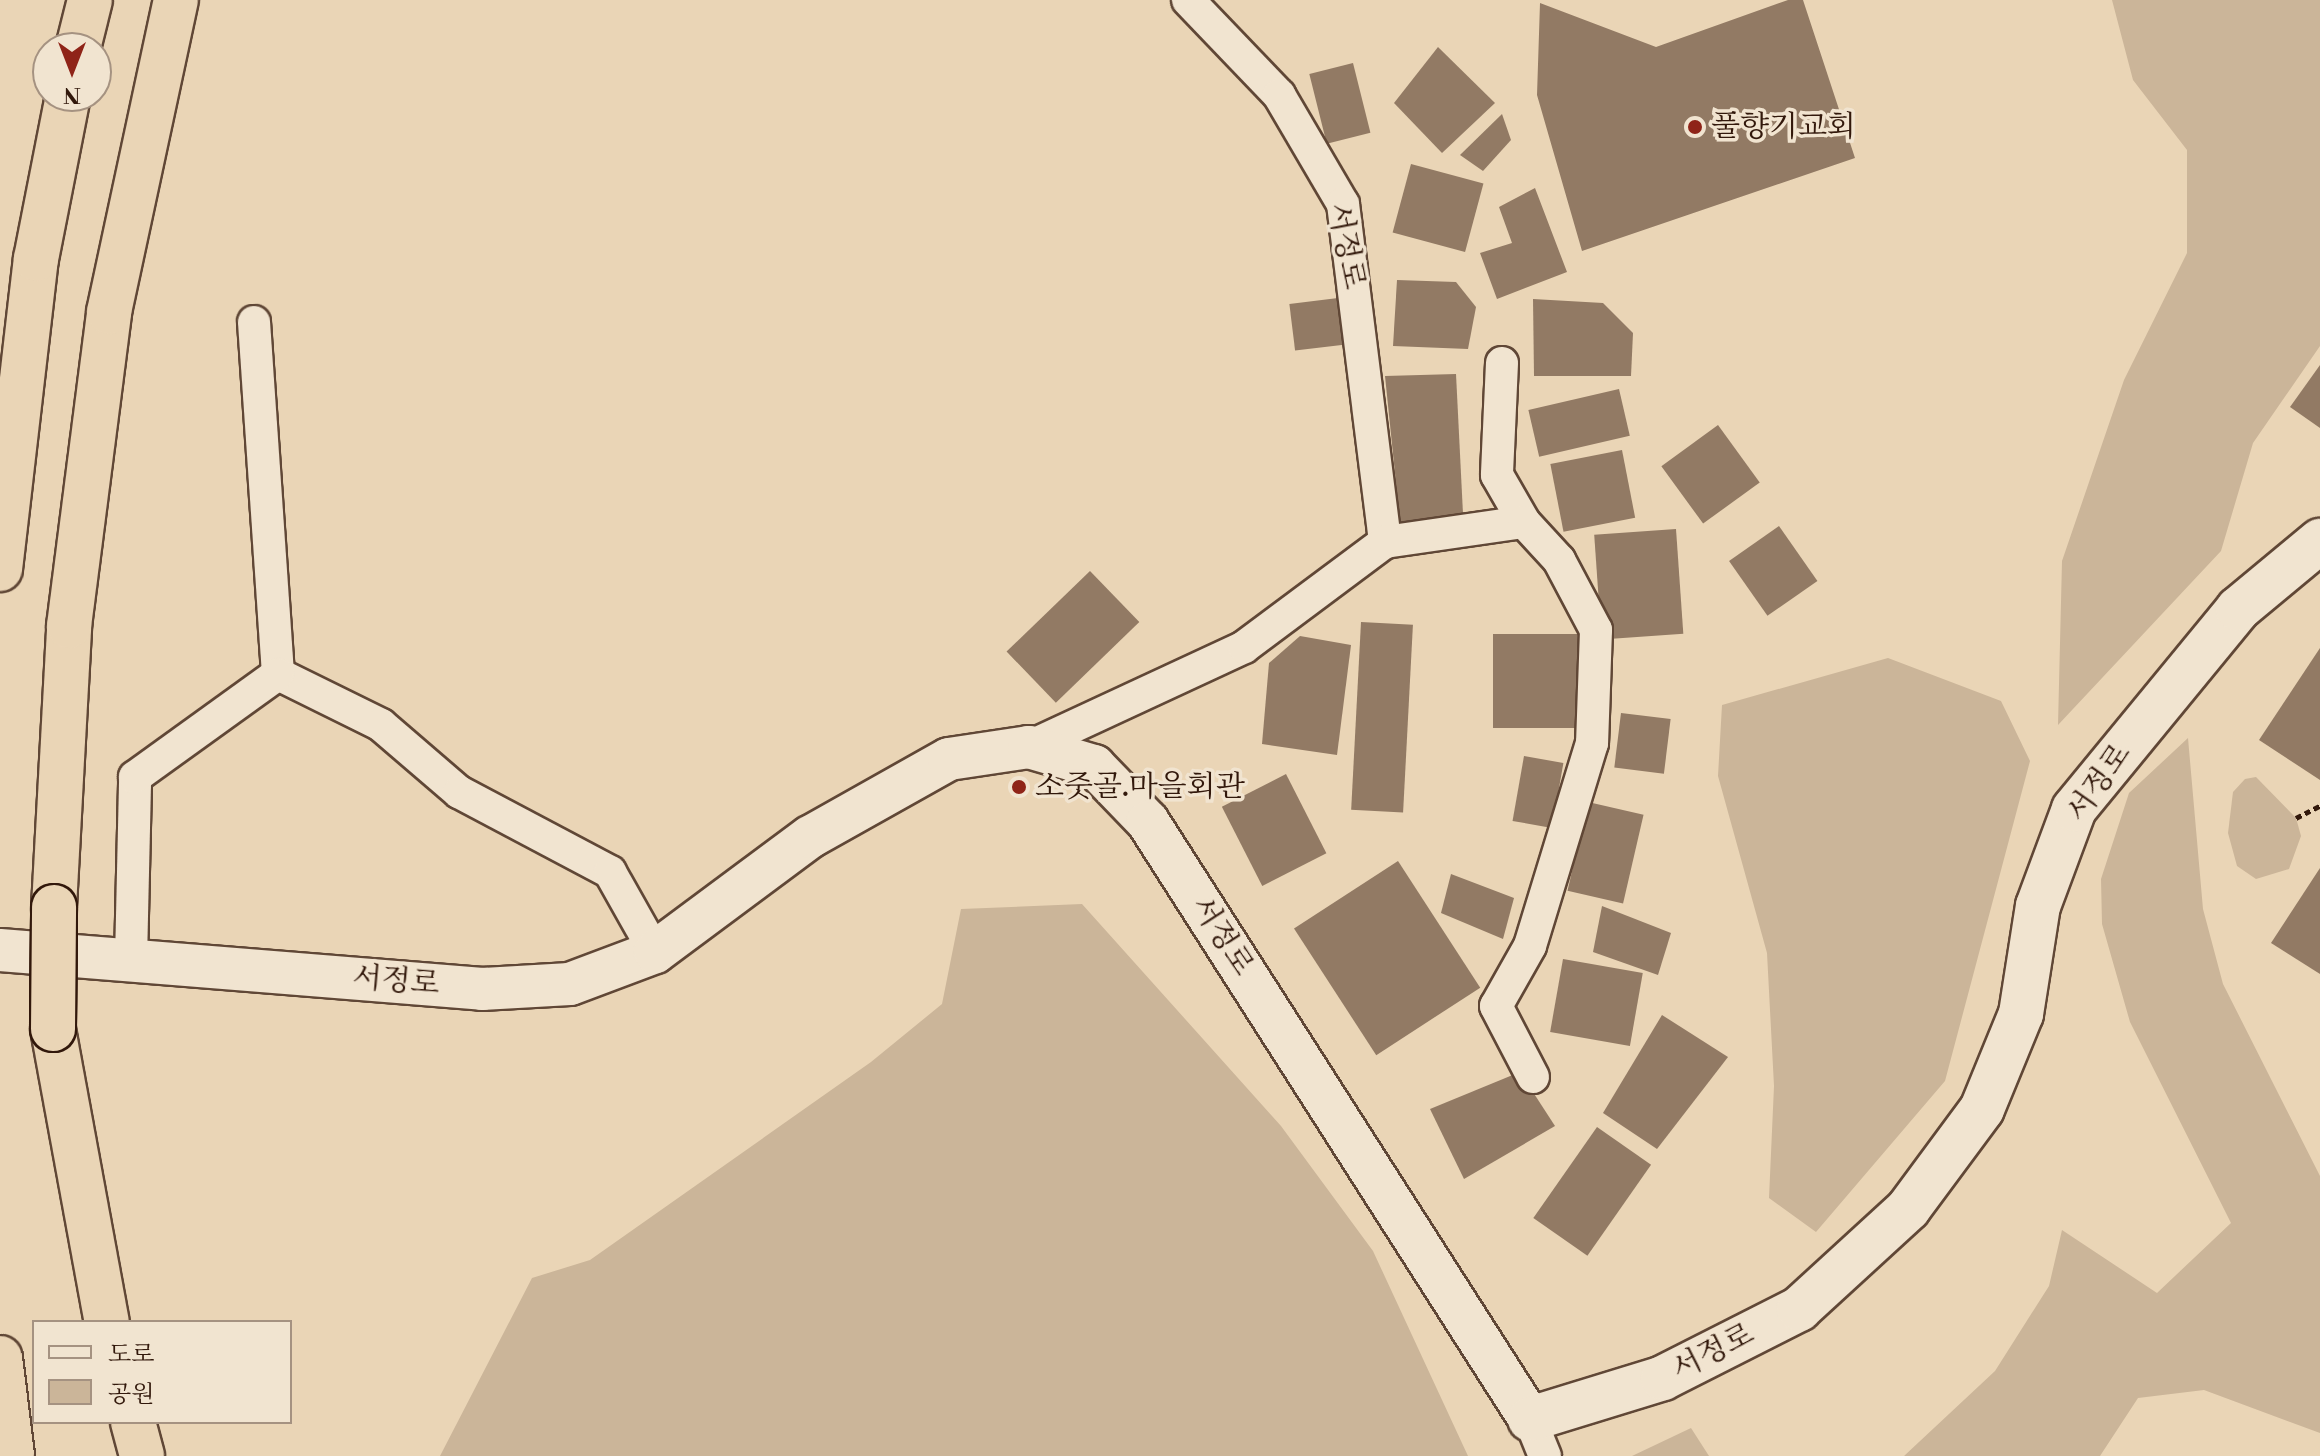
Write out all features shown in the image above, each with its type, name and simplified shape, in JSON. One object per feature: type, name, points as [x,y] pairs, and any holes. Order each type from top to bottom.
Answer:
[{"type":"highway","points":[[82,32],[90,0]]},
{"type":"highway","points":[[107,1320],[53,1029],[54,907],[69,626],[109,312],[176,0]]},
{"type":"highway","points":[[0,569],[36,259],[65,112]]},
{"type":"highway","points":[[0,1358],[12,1456]]},
{"type":"highway","points":[[134,1424],[142,1456]]},
{"type":"main road","name":"서정로","points":[[1538,1438],[1799,1309],[1908,1209],[1982,1109],[2021,1014],[2038,906],[2074,809],[2238,609],[2320,541]]},
{"type":"street","name":"서정로","points":[[1188,0],[1279,95],[1343,204],[1385,542]]},
{"type":"street","points":[[254,322],[278,674]]},
{"type":"street","points":[[1502,363],[1497,475],[1524,522],[1559,560],[1596,630],[1592,743],[1530,946],[1496,1006],[1533,1077]]},
{"type":"street","name":"서정로","points":[[0,950],[482,989],[570,984],[655,952],[810,837],[949,759],[1029,747],[1244,647],[1385,542],[1524,522]]},
{"type":"street","points":[[278,674],[381,725],[459,792],[610,872],[655,952]]},
{"type":"street","points":[[131,960],[135,777],[278,674]]},
{"type":"street","name":"서정로","points":[[1029,747],[1094,766],[1148,822],[1538,1438]]},
{"type":"path","points":[[2296,818],[2320,806]]},
{"type":"green space","points":[[2112,0],[2320,0],[2320,346],[2253,443],[2221,551],[2058,725],[2062,561],[2124,380],[2187,253],[2187,150],[2133,80]]},
{"type":"green space","points":[[1888,658],[2001,701],[2030,761],[1945,1081],[1816,1232],[1769,1198],[1774,1086],[1767,953],[1718,776],[1722,705]]},
{"type":"green space","points":[[2188,738],[2203,909],[2223,984],[2320,1176],[2320,1433],[2204,1390],[2138,1398],[2100,1456],[1904,1456],[1995,1371],[2049,1286],[2062,1230],[2157,1293],[2231,1223],[2130,1022],[2102,924],[2101,879],[2129,793]]},
{"type":"green space","points":[[2256,777],[2296,818],[2301,836],[2289,869],[2256,879],[2237,866],[2228,833],[2233,792],[2245,779]]},
{"type":"green space","points":[[1082,904],[1281,1126],[1373,1251],[1468,1456],[440,1456],[532,1278],[590,1260],[871,1062],[942,1004],[961,909]]},
{"type":"green space","points":[[1691,1428],[1709,1456],[1632,1456]]},
{"type":"building","name":"풀향기교회","points":[[1788,0],[1803,0],[1855,158],[1582,251],[1537,95],[1540,3],[1656,47]]},
{"type":"building","points":[[1438,47],[1495,103],[1442,153],[1394,103]]},
{"type":"building","points":[[1353,63],[1370,133],[1327,144],[1309,74]]},
{"type":"building","points":[[1502,114],[1511,140],[1483,171],[1460,155]]},
{"type":"building","points":[[1411,164],[1483,183],[1465,252],[1393,233]]},
{"type":"building","points":[[1535,188],[1567,272],[1497,299],[1480,253],[1512,243],[1499,207]]},
{"type":"building","points":[[1397,280],[1456,282],[1476,307],[1468,349],[1393,346]]},
{"type":"building","points":[[1338,298],[1344,345],[1295,351],[1289,304]]},
{"type":"building","points":[[1533,299],[1603,303],[1633,333],[1631,376],[1534,376]]},
{"type":"building","points":[[2320,365],[2320,428],[2290,407]]},
{"type":"building","points":[[1456,374],[1463,514],[1400,522],[1385,376]]},
{"type":"building","points":[[1619,389],[1630,436],[1539,457],[1528,410]]},
{"type":"building","points":[[1718,425],[1760,482],[1703,524],[1661,466]]},
{"type":"building","points":[[1622,450],[1635,518],[1564,532],[1550,464]]},
{"type":"building","points":[[1779,526],[1817,581],[1767,616],[1729,561]]},
{"type":"building","points":[[1676,529],[1683,634],[1602,639],[1594,535]]},
{"type":"building","points":[[1090,571],[1139,622],[1056,703],[1007,652]]},
{"type":"building","points":[[1361,622],[1413,625],[1403,812],[1351,810]]},
{"type":"building","points":[[1493,634],[1581,634],[1581,728],[1493,728]]},
{"type":"building","points":[[1300,636],[1351,645],[1337,755],[1262,744],[1269,663]]},
{"type":"building","points":[[2320,648],[2320,780],[2259,740]]},
{"type":"building","points":[[1621,713],[1671,719],[1664,774],[1614,768]]},
{"type":"building","points":[[1524,756],[1563,763],[1552,828],[1513,821]]},
{"type":"building","points":[[1286,774],[1326,853],[1262,886],[1222,807]]},
{"type":"building","points":[[1588,802],[1644,815],[1623,903],[1568,891]]},
{"type":"building","points":[[1398,861],[1480,988],[1376,1055],[1294,929]]},
{"type":"building","points":[[2320,868],[2320,974],[2271,943]]},
{"type":"building","points":[[1451,874],[1514,898],[1503,939],[1441,913]]},
{"type":"building","points":[[1602,906],[1671,933],[1658,975],[1593,952]]},
{"type":"building","points":[[1563,959],[1643,973],[1630,1046],[1550,1032]]},
{"type":"building","points":[[1662,1015],[1728,1057],[1657,1149],[1603,1113]]},
{"type":"building","points":[[1520,1072],[1555,1126],[1464,1179],[1430,1109]]},
{"type":"building","points":[[1597,1127],[1651,1165],[1587,1256],[1533,1218]]},
{"type":"place","name":"풀향기교회","points":[[1695,127]]},
{"type":"place","name":"소줏골.마을회관","points":[[1019,787]]}]
